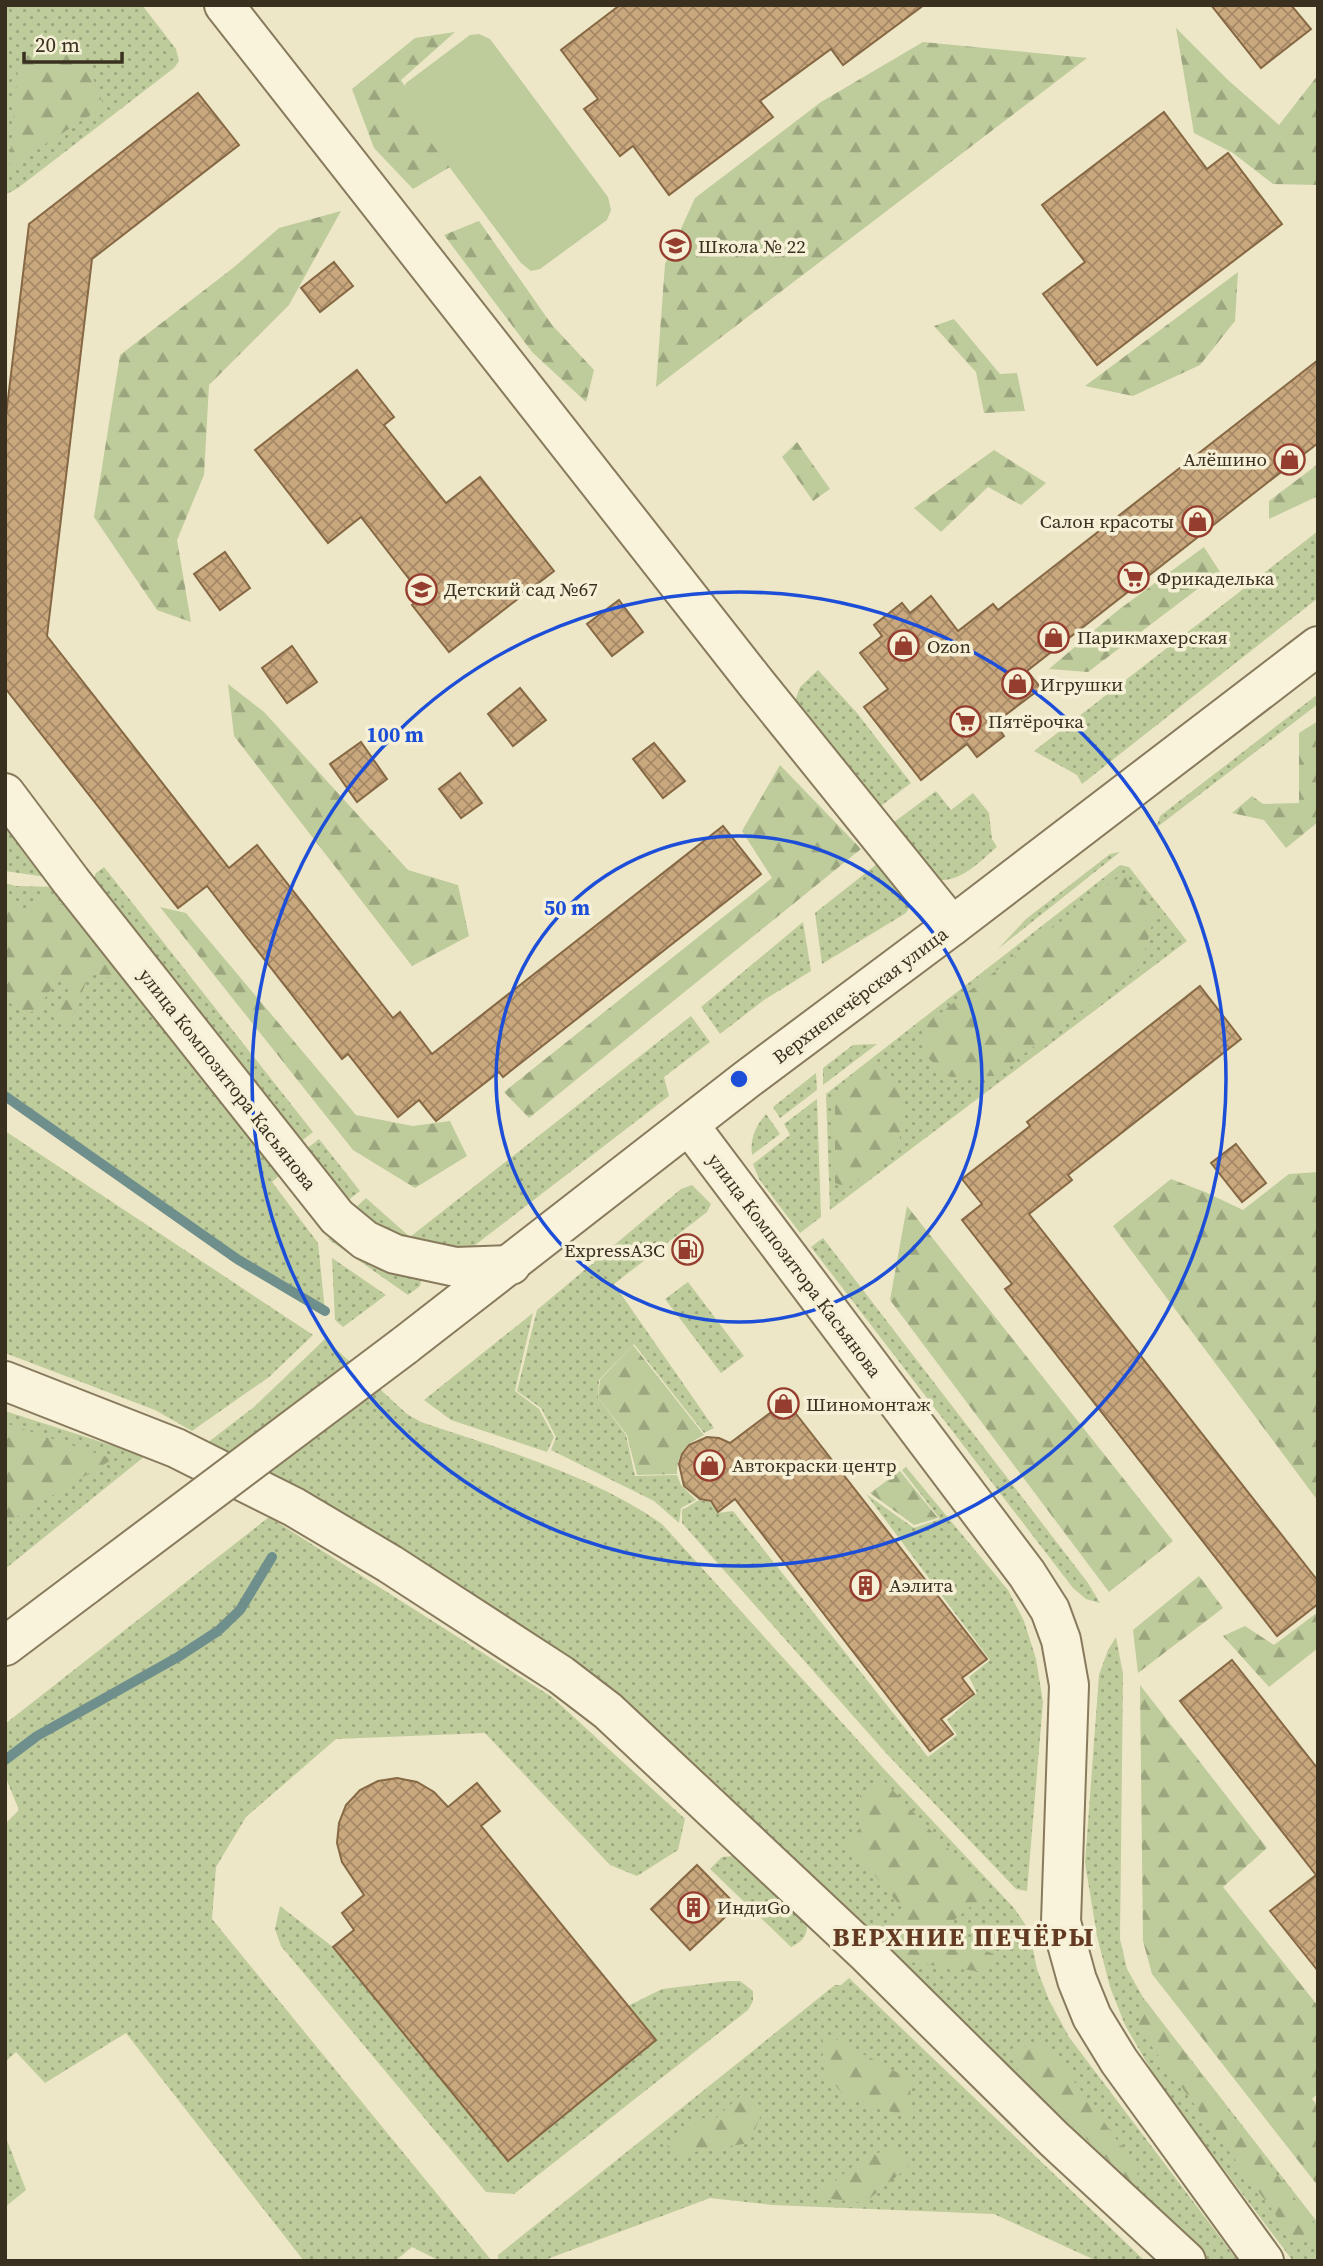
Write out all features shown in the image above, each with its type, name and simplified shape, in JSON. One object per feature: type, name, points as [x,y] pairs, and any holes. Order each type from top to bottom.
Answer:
[{"type":"street","points":[[224,5],[748,672],[952,926]]},
{"type":"street","name":"Верхнепечёрская улица","points":[[5,1646],[511,1265],[690,1125],[1318,646]]},
{"type":"street","name":"улица Композитора Касьянова","points":[[5,793],[337,1217],[365,1240],[395,1254],[456,1267],[511,1265]]},
{"type":"street","name":"улица Композитора Касьянова","points":[[690,1125],[1011,1551],[1050,1610],[1061,1640],[1069,1685],[1060,1922],[1077,1980],[1091,2017],[1119,2061],[1264,2261]]},
{"type":"street","points":[[5,1381],[176,1448],[294,1507],[390,1564],[561,1675],[608,1711],[868,1955],[1054,2139],[1186,2261]]},
{"type":"green space","points":[[5,5],[142,5],[176,49],[179,61],[174,68],[18,188],[5,195]]},
{"type":"green space","points":[[1176,28],[1228,80],[1279,125],[1318,75],[1318,185],[1273,184],[1233,153],[1194,133]]},
{"type":"green space","points":[[455,32],[401,80],[455,164],[413,189],[374,148],[352,89],[415,38]]},
{"type":"green space","points":[[479,34],[490,39],[608,197],[611,210],[607,220],[540,269],[531,271],[521,263],[403,105],[402,94],[406,83],[470,35]]},
{"type":"green space","points":[[76,35],[104,106],[9,168],[19,59]]},
{"type":"green space","points":[[923,42],[1087,58],[656,387],[665,264],[695,198],[821,102]]},
{"type":"green space","points":[[341,211],[289,305],[209,385],[204,475],[177,540],[191,622],[157,610],[94,517],[120,355],[233,268],[279,228]]},
{"type":"green space","points":[[479,221],[552,325],[594,370],[586,402],[532,352],[444,235]]},
{"type":"green space","points":[[1238,272],[1235,321],[1200,365],[1133,396],[1085,386]]},
{"type":"green space","points":[[954,319],[1000,374],[1017,373],[1025,411],[984,413],[976,372],[934,326]]},
{"type":"green space","points":[[797,442],[830,489],[813,501],[782,457]]},
{"type":"green space","points":[[994,450],[1046,483],[1021,505],[988,487],[941,532],[914,508]]},
{"type":"green space","points":[[1318,464],[1318,496],[1269,519],[1269,501]]},
{"type":"green space","points":[[1318,531],[1318,598],[1082,784],[1077,775],[1034,751]]},
{"type":"green space","points":[[1204,547],[1220,572],[1088,672],[1049,669],[1117,611]]},
{"type":"green space","points":[[818,670],[857,713],[911,783],[873,812],[794,704],[800,687]]},
{"type":"green space","points":[[228,684],[264,712],[408,870],[458,885],[469,936],[412,966],[234,736]]},
{"type":"green space","points":[[1318,694],[1318,704],[1156,828],[1160,816]]},
{"type":"green space","points":[[1318,721],[1318,822],[1286,848],[1264,820],[1232,813],[1252,796],[1263,804],[1299,803],[1299,733]]},
{"type":"green space","points":[[780,765],[861,849],[529,1118],[504,1092],[772,878],[742,831]]},
{"type":"green space","points":[[936,791],[951,810],[973,793],[989,813],[992,839],[997,847],[968,871],[944,880],[934,880],[886,828]]},
{"type":"green space","points":[[5,824],[46,877],[5,871]]},
{"type":"green space","points":[[1120,852],[998,949],[1026,919],[1110,854]]},
{"type":"green space","points":[[882,860],[912,903],[906,913],[822,964],[815,913]]},
{"type":"green space","points":[[1120,865],[1129,867],[1187,941],[830,1210],[826,1094]]},
{"type":"green space","points":[[104,867],[313,1132],[299,1143],[93,881],[96,873]]},
{"type":"green space","points":[[1123,874],[1155,914],[1140,968],[994,1076],[950,1077],[922,1053],[926,1024]]},
{"type":"green space","points":[[5,883],[54,887],[279,1176],[272,1182],[318,1243],[325,1311],[237,1259],[5,1096]]},
{"type":"green space","points":[[49,895],[85,920],[122,968],[110,978],[90,971],[71,1022],[53,1021],[70,987],[58,979],[37,1010],[26,1014],[10,1003],[5,1004],[5,898],[26,910]]},
{"type":"green space","points":[[160,907],[186,913],[356,1115],[413,1126],[450,1121],[467,1156],[415,1188],[353,1150]]},
{"type":"green space","points":[[803,922],[811,971],[764,1000],[720,1034],[701,1007]]},
{"type":"green space","points":[[691,1016],[710,1042],[664,1077],[669,1096],[466,1252],[402,1245],[353,1210],[366,1198],[410,1237]]},
{"type":"green space","points":[[877,1044],[823,1085],[823,1068],[853,1045]]},
{"type":"green space","points":[[876,1059],[903,1094],[899,1150],[848,1188],[835,1183],[835,1095]]},
{"type":"green space","points":[[816,1073],[817,1090],[780,1118],[773,1107]]},
{"type":"green space","points":[[817,1099],[821,1217],[800,1233],[759,1179],[753,1164],[790,1135],[784,1124]]},
{"type":"green space","points":[[766,1114],[780,1134],[752,1155],[754,1133]]},
{"type":"green space","points":[[5,1131],[313,1335],[269,1377],[192,1431],[155,1410],[5,1353]]},
{"type":"green space","points":[[319,1139],[360,1191],[346,1202],[305,1150]]},
{"type":"green space","points":[[1318,1172],[1318,1501],[1113,1226],[1171,1179],[1243,1210],[1289,1174]]},
{"type":"green space","points":[[692,1185],[711,1204],[707,1212],[614,1284],[714,1428],[704,1433],[634,1344],[599,1380],[598,1397],[626,1435],[635,1476],[677,1475],[681,1485],[696,1500],[681,1508],[679,1523],[654,1501],[551,1450],[556,1437],[541,1408],[517,1391],[537,1310],[681,1189]]},
{"type":"green space","points":[[907,1206],[1173,1541],[1109,1592],[890,1300]]},
{"type":"green space","points":[[338,1235],[422,1277],[420,1286],[408,1295],[328,1239]]},
{"type":"green space","points":[[823,1238],[1088,1583],[1100,1603],[1086,1599],[1073,1588],[811,1247]]},
{"type":"green space","points":[[332,1258],[386,1295],[343,1327],[335,1320]]},
{"type":"green space","points":[[688,1282],[744,1356],[721,1373],[665,1299]]},
{"type":"green space","points":[[533,1313],[515,1391],[539,1409],[554,1437],[547,1452],[451,1420],[424,1400]]},
{"type":"green space","points":[[325,1339],[407,1414],[421,1422],[576,1477],[606,1491],[662,1524],[1014,1908],[1029,1930],[1037,1969],[1049,2000],[1069,2037],[1238,2261],[1206,2261],[878,1950],[883,1945],[621,1696],[571,1660],[207,1443],[254,1407]]},
{"type":"green space","points":[[633,1345],[704,1435],[684,1450],[677,1474],[637,1475],[627,1435],[598,1397],[600,1380]]},
{"type":"green space","points":[[5,1411],[145,1456],[5,1569]]},
{"type":"green space","points":[[5,1423],[113,1459],[5,1524]]},
{"type":"green space","points":[[906,1467],[1008,1590],[1024,1621],[1036,1659],[1043,1702],[1027,1891],[1016,1889],[886,1753],[682,1523],[682,1510],[699,1500],[710,1502],[718,1513],[733,1511],[928,1757],[957,1735],[947,1720],[977,1693],[969,1677],[990,1660],[866,1494],[914,1528],[940,1519],[902,1470]]},
{"type":"green space","points":[[900,1471],[938,1518],[914,1525],[870,1493]]},
{"type":"green space","points":[[269,1517],[552,1697],[685,1819],[678,1850],[637,1876],[610,1865],[485,1733],[336,1739],[246,1817],[216,1867],[212,1919],[492,2261],[440,2261],[412,2247],[395,2261],[304,2261],[126,2033],[45,2083],[16,2052],[5,2062],[5,1824],[19,1810],[5,1776],[5,1724]]},
{"type":"green space","points":[[1199,1576],[1223,1608],[1138,1673],[1133,1630]]},
{"type":"green space","points":[[1318,1612],[1318,1648],[1269,1687],[1223,1636],[1245,1626],[1274,1645]]},
{"type":"green space","points":[[1116,1637],[1123,1674],[1120,1939],[1127,1969],[1144,1999],[1318,2223],[1318,2261],[1293,2261],[1158,2082],[1125,2025],[1110,1987],[1097,1936],[1085,1863],[1099,1675]]},
{"type":"green space","points":[[1140,1685],[1267,1848],[1223,1887],[1318,2006],[1318,2093],[1312,2099],[1318,2106],[1318,2186],[1152,1974],[1143,1941]]},
{"type":"green space","points":[[884,1781],[989,1892],[938,1933],[994,1954],[983,1972],[908,1962],[878,1929],[903,1909],[848,1844],[862,1825],[860,1795]]},
{"type":"green space","points":[[735,1856],[807,1917],[806,1932],[800,1942],[791,1947],[710,1869],[722,1857]]},
{"type":"green space","points":[[280,1906],[333,1947],[508,2161],[655,2040],[628,2006],[662,1989],[728,1981],[740,1981],[753,1991],[753,2001],[748,2010],[514,2194],[486,2192],[281,1946],[275,1929]]},
{"type":"green space","points":[[849,1978],[1145,2261],[1097,2261],[994,2214],[772,2205],[710,2198],[542,2261],[498,2261],[498,2255],[835,1985],[841,1985]]},
{"type":"green space","points":[[1146,2001],[1318,2229],[1318,2238],[1298,2245],[1138,2028]]},
{"type":"green space","points":[[821,2031],[909,2079],[913,2118],[847,2099],[824,2072]]},
{"type":"green space","points":[[1046,2043],[1139,2170],[1133,2185],[1018,2070],[1010,2049]]},
{"type":"green space","points":[[743,2093],[764,2108],[749,2143],[676,2155],[667,2146],[703,2118],[714,2120]]},
{"type":"green space","points":[[5,2135],[26,2190],[5,2207]]},
{"type":"green space","points":[[901,2147],[908,2167],[864,2203],[816,2197],[865,2156]]},
{"type":"building","points":[[620,5],[924,5],[843,65],[831,49],[760,101],[773,117],[669,195],[633,146],[620,156],[584,109],[598,99],[561,50]]},
{"type":"building","points":[[1211,5],[1291,5],[1311,29],[1261,68]]},
{"type":"building","points":[[198,93],[239,145],[92,259],[47,636],[229,868],[257,845],[393,1018],[400,1012],[432,1054],[723,826],[761,874],[503,1077],[499,1072],[436,1121],[419,1100],[398,1117],[348,1054],[342,1059],[207,886],[178,908],[5,688],[5,424],[29,224]]},
{"type":"building","points":[[1164,112],[1207,169],[1228,153],[1282,224],[1097,365],[1043,294],[1085,262],[1042,205]]},
{"type":"building","points":[[334,262],[353,286],[320,312],[301,288]]},
{"type":"building","points":[[1318,360],[1318,443],[1027,671],[1041,688],[995,723],[1004,736],[977,757],[967,744],[921,780],[864,707],[888,689],[860,653],[882,636],[874,625],[902,603],[910,613],[931,596],[958,631],[993,604],[998,610]]},
{"type":"building","points":[[357,370],[394,417],[384,425],[446,503],[480,477],[554,571],[449,652],[412,605],[423,597],[361,517],[328,543],[255,450]]},
{"type":"building","points":[[225,552],[250,588],[220,610],[194,574]]},
{"type":"building","points":[[619,600],[643,632],[612,656],[587,624]]},
{"type":"building","points":[[292,646],[317,682],[287,703],[262,668]]},
{"type":"building","points":[[520,688],[546,720],[513,746],[488,714]]},
{"type":"building","points":[[361,742],[387,779],[357,802],[330,764]]},
{"type":"building","points":[[654,743],[685,781],[663,798],[633,759]]},
{"type":"building","points":[[460,773],[482,803],[461,818],[439,789]]},
{"type":"building","points":[[1200,986],[1241,1039],[1068,1175],[1072,1180],[1029,1214],[1318,1581],[1318,1604],[1277,1636],[1005,1289],[1012,1284],[962,1220],[982,1204],[962,1179],[1030,1126],[1027,1122]]},
{"type":"building","points":[[1236,1144],[1266,1183],[1242,1202],[1211,1163]]},
{"type":"building","name":"Аэлита","points":[[786,1401],[987,1659],[962,1678],[974,1694],[941,1719],[953,1734],[930,1751],[735,1499],[718,1512],[711,1501],[700,1499],[684,1486],[679,1464],[689,1445],[707,1437],[730,1443]]},
{"type":"building","points":[[1232,1660],[1318,1769],[1318,1971],[1270,1911],[1316,1875],[1180,1701]]},
{"type":"building","points":[[397,1778],[417,1782],[434,1792],[448,1807],[477,1783],[500,1811],[481,1826],[656,2040],[508,2161],[333,1947],[354,1930],[342,1913],[364,1895],[342,1862],[337,1843],[339,1823],[346,1805],[360,1790],[378,1781]]},
{"type":"building","name":"ИндиGo","points":[[697,1865],[737,1906],[690,1950],[651,1909]]},
{"type":"waterway","points":[[5,1096],[237,1259],[325,1311]]},
{"type":"waterway","points":[[5,1760],[37,1736],[178,1657],[218,1631],[240,1610],[272,1557]]},
{"type":"place","name":"Школа № 22","points":[[675,246]]},
{"type":"place","name":"Алёшино","points":[[1290,459]]},
{"type":"place","name":"Салон красоты","points":[[1197,521]]},
{"type":"place","name":"Фрикаделька","points":[[1134,578]]},
{"type":"place","name":"Детский сад №67","points":[[421,589]]},
{"type":"place","name":"Парикмахерская","points":[[1054,637]]},
{"type":"place","name":"Ozon","points":[[904,646]]},
{"type":"place","name":"Игрушки","points":[[1017,684]]},
{"type":"place","name":"Пятёрочка","points":[[965,721]]},
{"type":"place","name":"ExpressАЗС","points":[[688,1250]]},
{"type":"place","name":"Шиномонтаж","points":[[783,1404]]},
{"type":"place","name":"Автокраски центр","points":[[709,1465]]},
{"type":"place","name":"Аэлита","points":[[866,1585]]},
{"type":"place","name":"ИндиGo","points":[[694,1907]]},
{"type":"district","name":"ВЕРХНИЕ ПЕЧЁРЫ","points":[[964,1937]]}]
